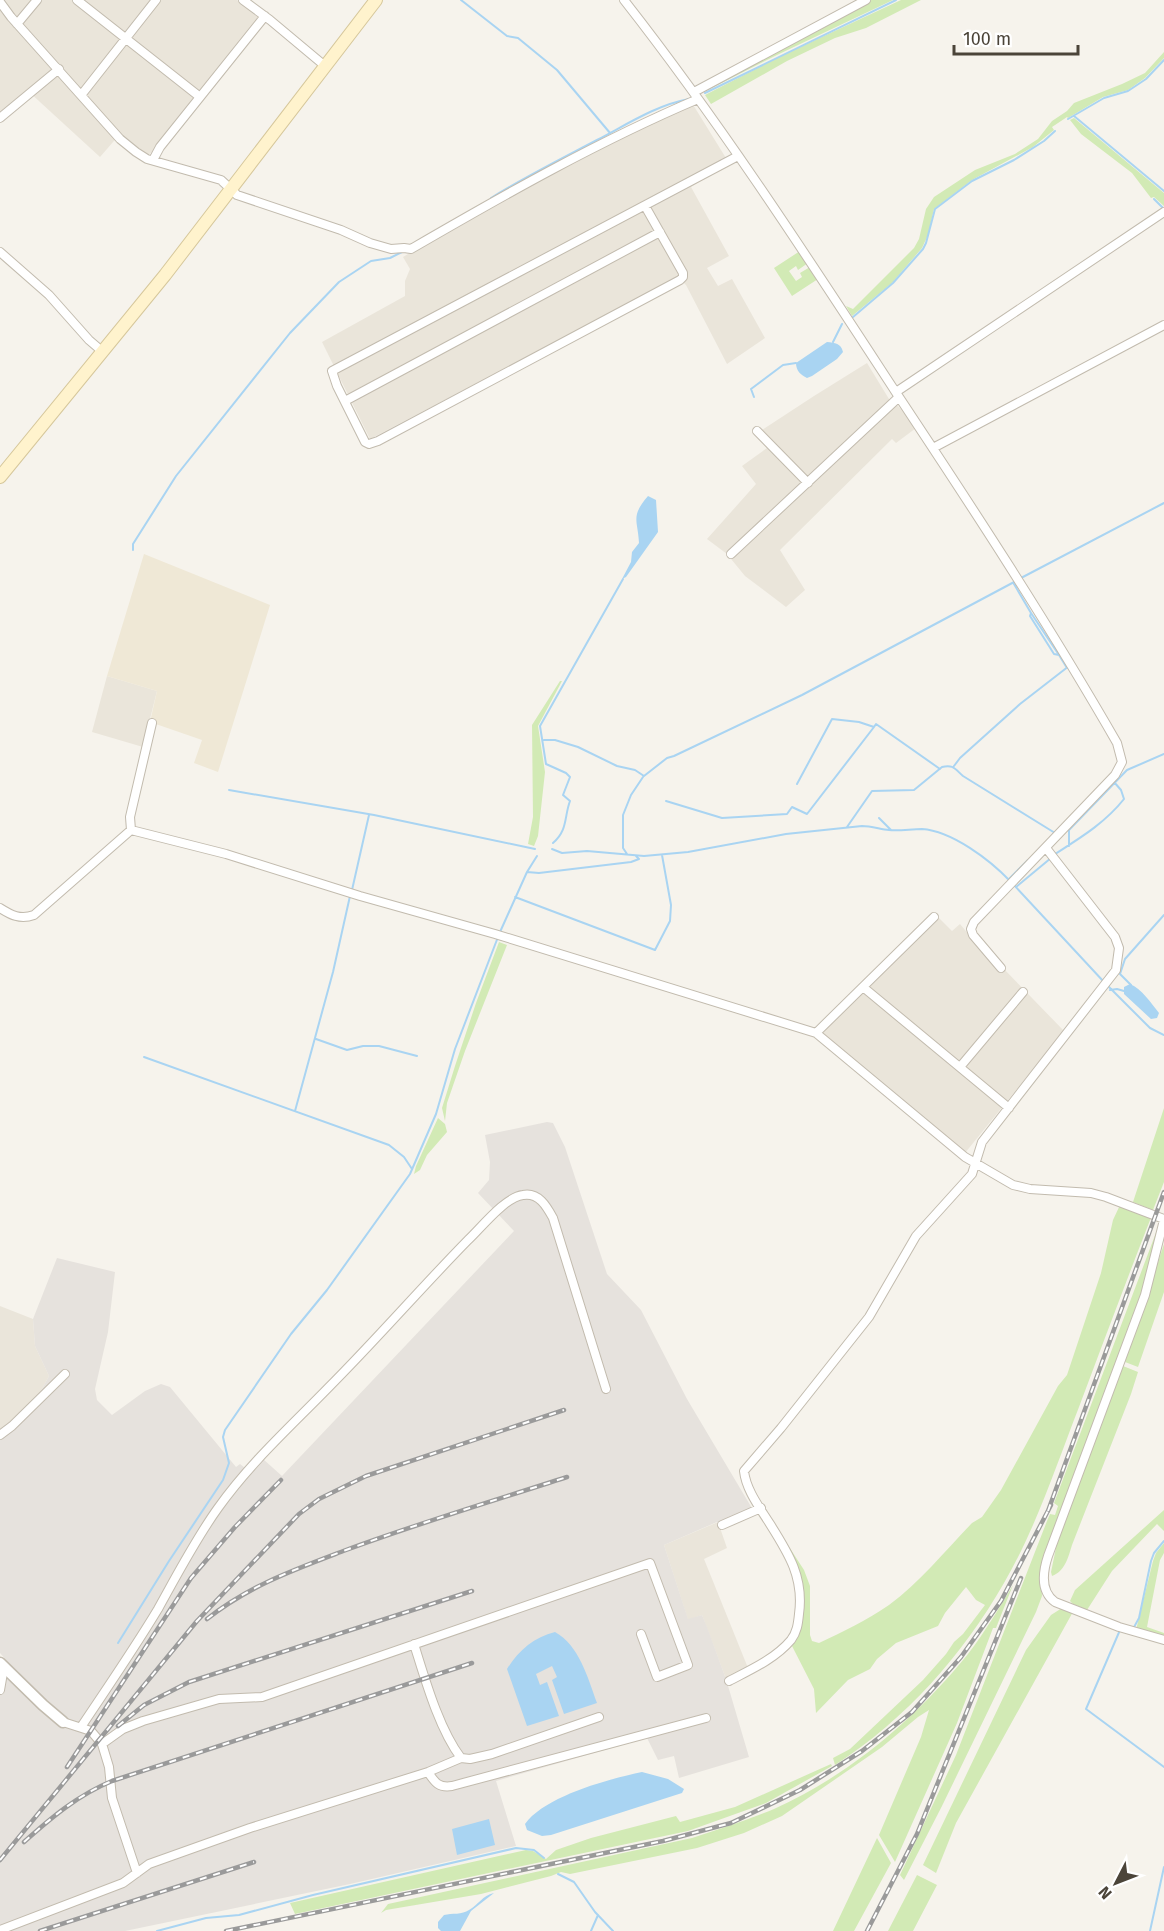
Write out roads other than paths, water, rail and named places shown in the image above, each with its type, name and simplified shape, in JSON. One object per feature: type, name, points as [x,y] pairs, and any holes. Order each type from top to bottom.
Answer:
[{"type":"main road","points":[[0,477],[103,352],[376,0]]},
{"type":"street","points":[[18,24],[37,0]]},
{"type":"street","points":[[77,0],[200,97]]},
{"type":"street","points":[[82,94],[156,0]]},
{"type":"street","points":[[243,0],[325,66]]},
{"type":"street","points":[[624,0],[696,95],[898,394],[1019,579],[1117,743],[1122,762],[1115,775],[977,917],[971,929],[973,935],[1001,968]]},
{"type":"street","points":[[0,2],[120,139],[136,152],[153,160],[221,180],[237,195],[341,230],[370,243],[391,249],[411,249],[498,198],[696,95],[866,0]]},
{"type":"street","points":[[153,160],[160,147],[265,16]]},
{"type":"street","points":[[0,118],[59,69]]},
{"type":"street","points":[[645,206],[682,273],[683,277],[680,280],[369,444],[365,442],[332,371],[738,156]]},
{"type":"street","points":[[731,554],[808,483],[898,394],[1164,212]]},
{"type":"street","points":[[345,401],[660,232]]},
{"type":"street","points":[[0,252],[49,295],[88,340],[103,352]]},
{"type":"street","points":[[933,448],[1164,325]]},
{"type":"street","points":[[757,430],[808,483]]},
{"type":"street","points":[[131,830],[130,817],[152,723]]},
{"type":"street","points":[[0,908],[14,916],[25,918],[34,915],[131,830]]},
{"type":"street","points":[[131,830],[226,854],[816,1033],[965,1156],[1013,1185],[1030,1189],[1091,1193],[1164,1220],[1155,1264],[1145,1295],[1045,1565],[1043,1578],[1047,1593],[1055,1602],[1119,1627],[1164,1640]]},
{"type":"street","points":[[729,1681],[752,1669],[791,1640],[797,1629],[801,1602],[798,1576],[784,1546],[744,1478],[747,1465],[781,1428],[878,1305],[916,1236],[972,1174],[982,1142],[1116,970],[1119,948],[1115,937],[1046,848]]},
{"type":"street","points":[[816,1033],[934,917]]},
{"type":"street","points":[[863,987],[1009,1108]]},
{"type":"street","points":[[960,1067],[1023,992]]},
{"type":"street","points":[[81,1727],[157,1610],[195,1542],[234,1486],[260,1455],[328,1388],[435,1274],[514,1198],[525,1194],[534,1196],[545,1203],[553,1218],[606,1389]]},
{"type":"street","points":[[0,1435],[65,1374]]},
{"type":"street","points":[[723,1525],[761,1508]]},
{"type":"street","points":[[102,1744],[123,1729],[142,1721],[219,1699],[262,1697],[650,1563],[688,1665],[657,1677],[641,1634]]},
{"type":"street","points":[[414,1644],[453,1747],[461,1758]]},
{"type":"street","points":[[2,1665],[63,1722],[91,1731],[102,1744],[109,1767],[112,1798],[137,1873]]},
{"type":"street","points":[[0,1690],[2,1665]]},
{"type":"street","points":[[0,1930],[123,1882],[149,1864],[250,1828],[428,1772],[461,1758],[470,1759],[492,1754],[599,1717]]},
{"type":"street","points":[[428,1772],[439,1786],[452,1786],[706,1718]]},
{"type":"water","points":[[827,342],[839,345],[843,352],[837,359],[812,376],[807,378],[803,376],[796,363]]},
{"type":"water","points":[[648,496],[656,500],[658,532],[626,577],[622,579],[631,562],[632,552],[639,543],[637,514]]},
{"type":"water","points":[[1130,984],[1138,989],[1159,1013],[1157,1018],[1151,1019],[1124,994],[1124,987]]},
{"type":"water","points":[[555,1632],[570,1645],[576,1654],[597,1703],[564,1714],[552,1680],[557,1677],[552,1666],[536,1674],[540,1685],[547,1682],[559,1716],[527,1726],[507,1669],[527,1646],[540,1637]]},
{"type":"water","points":[[642,1772],[668,1779],[684,1789],[682,1793],[551,1835],[542,1836],[527,1830],[525,1824],[534,1814],[562,1797],[596,1784]]},
{"type":"water","points":[[489,1819],[495,1845],[457,1855],[452,1829]]},
{"type":"water","points":[[494,1893],[471,1911],[460,1931],[441,1931],[438,1928],[438,1922],[444,1915],[466,1912],[486,1896]]},
{"type":"waterway","points":[[461,0],[507,36],[518,38],[557,70],[610,133]]},
{"type":"waterway","points":[[705,93],[896,0]]},
{"type":"waterway","points":[[1068,119],[1104,98],[1128,91],[1146,79],[1164,60]]},
{"type":"waterway","points":[[491,198],[642,116],[689,99]]},
{"type":"waterway","points":[[1074,116],[1164,191]]},
{"type":"waterway","points":[[853,317],[893,283],[923,249],[935,209],[972,181],[1014,160],[1044,141],[1055,131]]},
{"type":"waterway","points":[[1154,199],[1164,209]]},
{"type":"waterway","points":[[133,550],[133,544],[176,476],[290,333],[339,282],[371,261],[390,258],[402,252]]},
{"type":"waterway","points":[[833,342],[842,324]]},
{"type":"waterway","points":[[754,397],[751,389],[783,365],[796,363]]},
{"type":"waterway","points":[[1021,578],[1164,503]]},
{"type":"waterway","points":[[553,843],[565,823],[570,801],[563,795],[570,777],[546,764],[540,726],[623,579]]},
{"type":"waterway","points":[[544,740],[555,740],[578,747],[617,766],[635,770],[644,776],[667,758],[802,695],[1016,581]]},
{"type":"waterway","points":[[1014,584],[1031,613],[1030,616],[1054,654],[1059,655],[1067,668]]},
{"type":"waterway","points":[[1031,613],[1059,655]]},
{"type":"waterway","points":[[954,766],[1020,704],[1069,666]]},
{"type":"waterway","points":[[797,784],[832,719],[859,722],[874,727],[876,724],[940,769]]},
{"type":"waterway","points":[[666,801],[722,818],[787,814],[792,807],[807,814],[874,727]]},
{"type":"waterway","points":[[1069,846],[1069,830],[1127,770],[1164,754]]},
{"type":"waterway","points":[[847,827],[872,791],[914,790],[942,767],[949,766],[1055,833]]},
{"type":"waterway","points":[[627,854],[623,848],[623,815],[631,795],[643,777]]},
{"type":"waterway","points":[[1055,854],[1083,836],[1117,808],[1124,799],[1121,790],[1114,782]]},
{"type":"waterway","points":[[229,790],[374,815],[535,849]]},
{"type":"waterway","points":[[352,890],[369,815]]},
{"type":"waterway","points":[[879,818],[891,830]]},
{"type":"waterway","points":[[552,849],[562,853],[587,851],[644,856],[688,852],[786,834],[862,826],[893,830],[922,829],[946,835],[970,848],[1010,881]]},
{"type":"waterway","points":[[515,897],[655,950],[670,921],[671,905],[662,855]]},
{"type":"waterway","points":[[500,932],[527,872],[537,856]]},
{"type":"waterway","points":[[527,872],[539,873],[631,862],[639,859],[636,856]]},
{"type":"waterway","points":[[1016,887],[1051,858]]},
{"type":"waterway","points":[[1009,879],[1028,860]]},
{"type":"waterway","points":[[1014,885],[1104,982]]},
{"type":"waterway","points":[[295,1111],[333,972],[350,896]]},
{"type":"waterway","points":[[1131,985],[1120,974],[1125,959],[1164,915]]},
{"type":"waterway","points":[[118,1643],[223,1480],[229,1463],[223,1437],[225,1430],[291,1334],[327,1290],[410,1174],[436,1114],[455,1049],[498,937]]},
{"type":"waterway","points":[[1108,986],[1150,1028],[1164,1035]]},
{"type":"waterway","points":[[1110,990],[1124,991]]},
{"type":"waterway","points":[[316,1039],[347,1050],[363,1046],[379,1046],[417,1056]]},
{"type":"waterway","points":[[144,1057],[389,1145],[404,1157],[412,1169]]},
{"type":"waterway","points":[[1133,1629],[1139,1618],[1151,1561],[1154,1553],[1164,1541]]},
{"type":"waterway","points":[[1120,1630],[1086,1709],[1164,1767]]},
{"type":"waterway","points":[[157,1931],[206,1918],[239,1915],[313,1895],[516,1848],[534,1850],[544,1858]]},
{"type":"waterway","points":[[1150,1931],[1164,1867]]},
{"type":"waterway","points":[[558,1874],[574,1882],[595,1912],[613,1931]]},
{"type":"waterway","points":[[591,1931],[598,1915]]},
{"type":"railway","points":[[1048,1511],[1164,1192]]},
{"type":"railway","points":[[0,1860],[197,1621],[299,1514],[319,1499],[366,1476],[564,1410]]},
{"type":"railway","points":[[207,1619],[257,1587],[309,1564],[401,1531],[567,1477]]},
{"type":"railway","points":[[67,1767],[191,1578],[235,1527],[281,1480]]},
{"type":"railway","points":[[226,1931],[663,1841],[731,1823],[800,1790],[862,1751],[912,1712],[961,1657],[1001,1601],[1051,1505]]},
{"type":"railway","points":[[867,1931],[917,1834],[1021,1578]]},
{"type":"railway","points":[[118,1726],[144,1705],[189,1682],[472,1591]]},
{"type":"railway","points":[[24,1842],[66,1807],[112,1781],[472,1663]]},
{"type":"railway","points":[[40,1931],[254,1862]]}]
